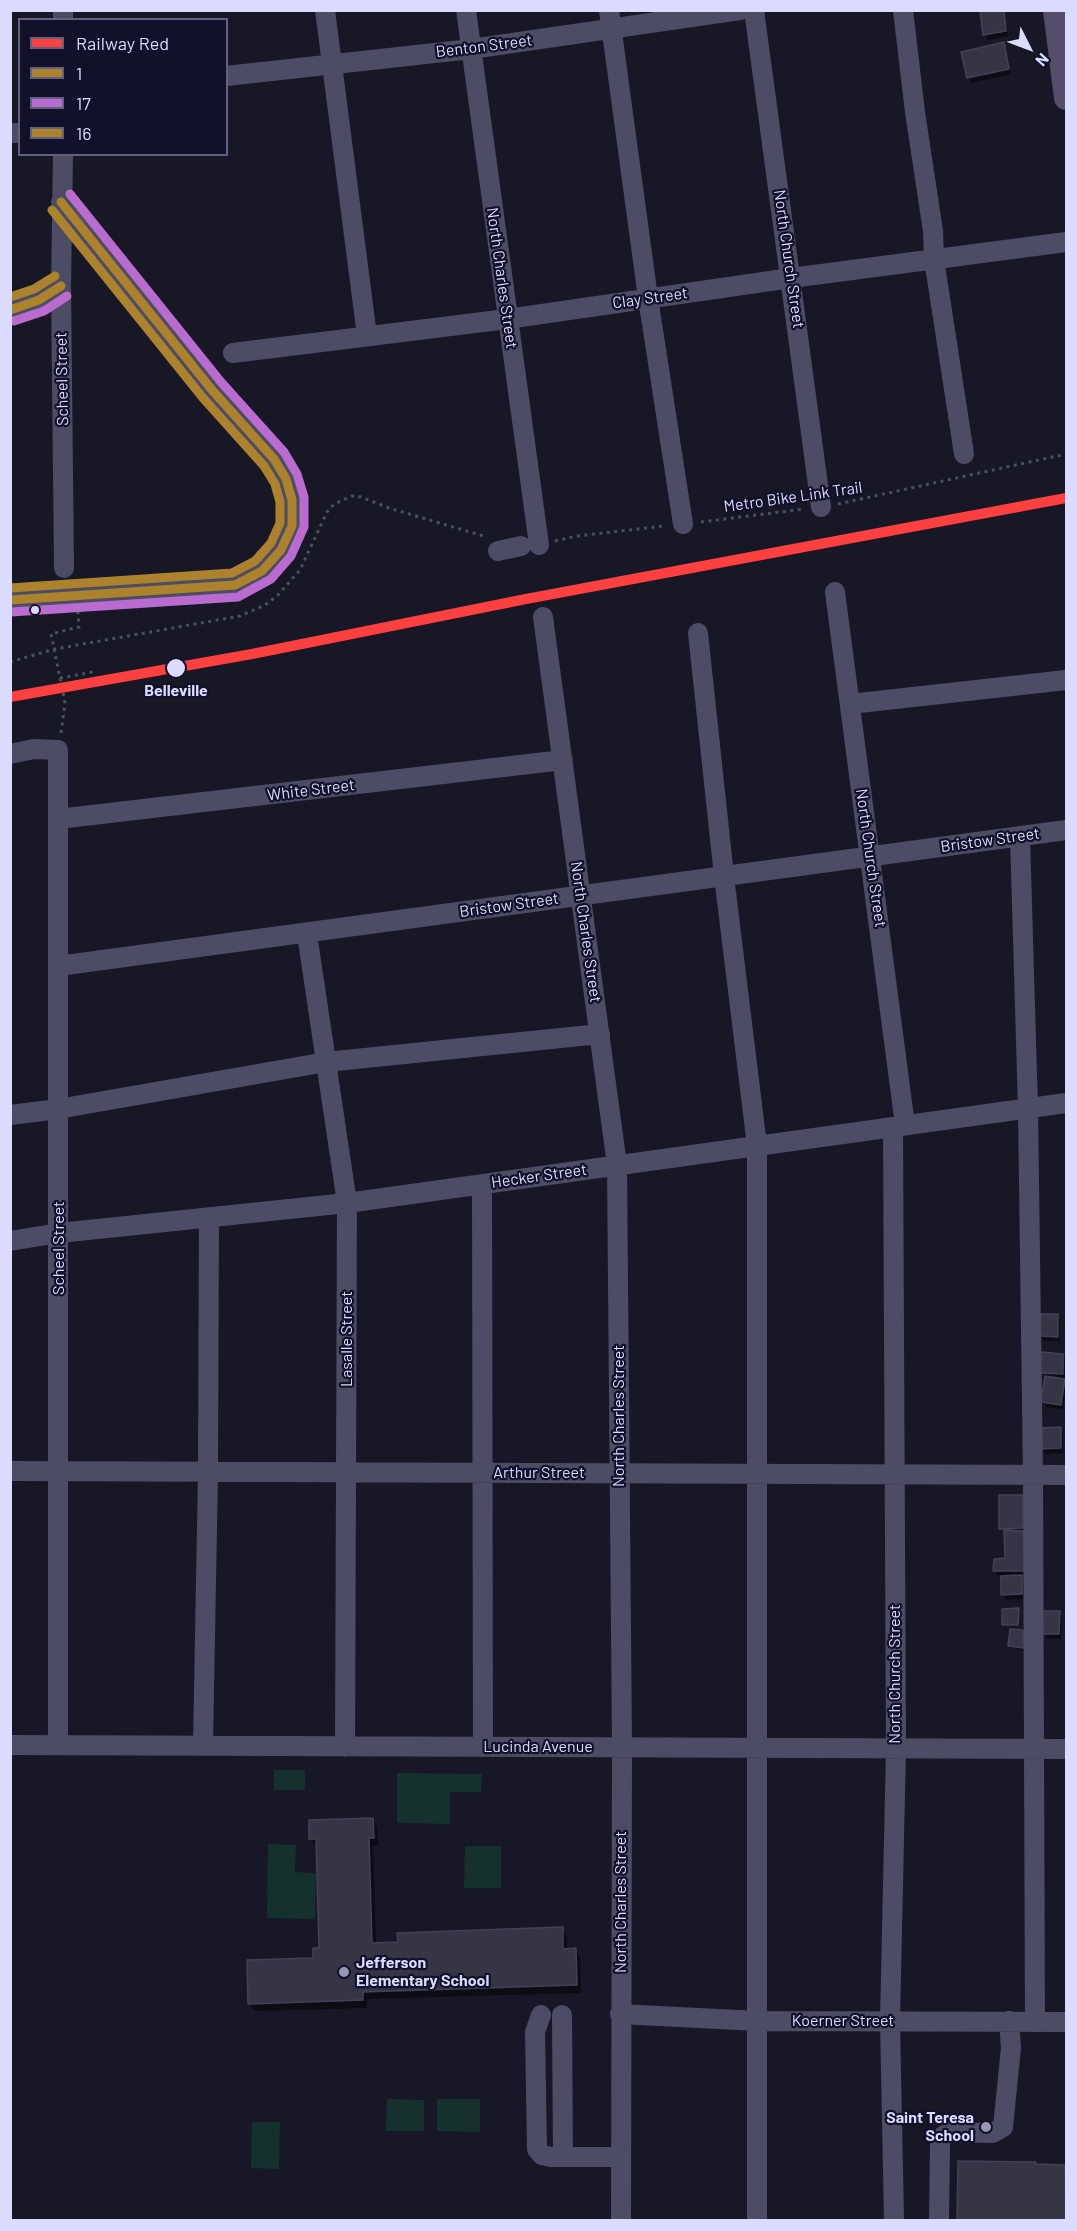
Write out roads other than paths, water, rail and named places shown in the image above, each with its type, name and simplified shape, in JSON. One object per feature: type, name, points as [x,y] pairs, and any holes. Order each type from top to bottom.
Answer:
[{"type":"main road","points":[[1055,10],[1066,98]]},
{"type":"street","points":[[325,10],[367,336]]},
{"type":"street","name":"North Charles Street","points":[[466,10],[507,319],[530,546],[498,551]]},
{"type":"street","name":"Benton Street","points":[[228,76],[471,49],[610,20],[740,10]]},
{"type":"street","name":"North Church Street","points":[[754,10],[821,507]]},
{"type":"street","points":[[903,10],[915,112],[933,231],[934,259],[964,454]]},
{"type":"street","points":[[610,20],[682,524]]},
{"type":"street","name":"Scheel Street","points":[[63,156],[61,286],[64,568]]},
{"type":"street","points":[[10,600],[235,585],[262,571],[281,550],[292,526],[292,500],[286,479],[274,459],[212,390],[61,202]]},
{"type":"street","name":"Clay Street","points":[[233,353],[507,319],[791,278],[1066,242]]},
{"type":"street","points":[[10,310],[39,300],[61,286]]},
{"type":"street","name":"North Church Street","points":[[835,592],[871,856],[899,1126],[894,1475],[896,1748],[890,2021],[894,2220]]},
{"type":"street","name":"North Charles Street","points":[[543,616],[618,1165],[621,2220]]},
{"type":"street","points":[[698,633],[724,876],[757,1146],[757,2220]]},
{"type":"street","points":[[850,704],[1066,680]]},
{"type":"street","name":"Scheel Street","points":[[10,754],[34,749],[58,750],[58,1745]]},
{"type":"street","name":"White Street","points":[[58,819],[563,760]]},
{"type":"street","name":"Bristow Street","points":[[58,966],[1066,830]]},
{"type":"street","points":[[1020,836],[1028,1109],[1033,1475],[1035,2022]]},
{"type":"street","name":"Lasalle Street","points":[[307,934],[347,1203],[345,1747]]},
{"type":"street","points":[[10,1114],[58,1109],[326,1062],[600,1034]]},
{"type":"street","name":"Hecker Street","points":[[10,1240],[347,1203],[1066,1103]]},
{"type":"street","points":[[482,1184],[483,1747]]},
{"type":"street","points":[[202,1746],[208,1472],[209,1217]]},
{"type":"street","name":"Arthur Street","points":[[10,1471],[1066,1476]]},
{"type":"street","name":"Lucinda Avenue","points":[[10,1745],[1066,1749]]},
{"type":"street","name":"Koerner Street","points":[[620,2014],[757,2020],[1066,2022]]},
{"type":"street","points":[[541,2015],[535,2032],[536,2144],[542,2155],[621,2157]]},
{"type":"street","points":[[562,2015],[563,2157]]},
{"type":"street","points":[[939,2220],[942,2137],[949,2132],[993,2133],[1003,2127],[1011,2048],[1009,2022]]},
{"type":"rail line","name":"Red","points":[[10,697],[252,654],[526,599],[1066,498]]},
{"type":"place","name":"Belleville","points":[[176,668]]},
{"type":"place","name":"Jefferson Elementary School","points":[[344,1972]]},
{"type":"place","name":"Saint Teresa School","points":[[986,2127]]}]
